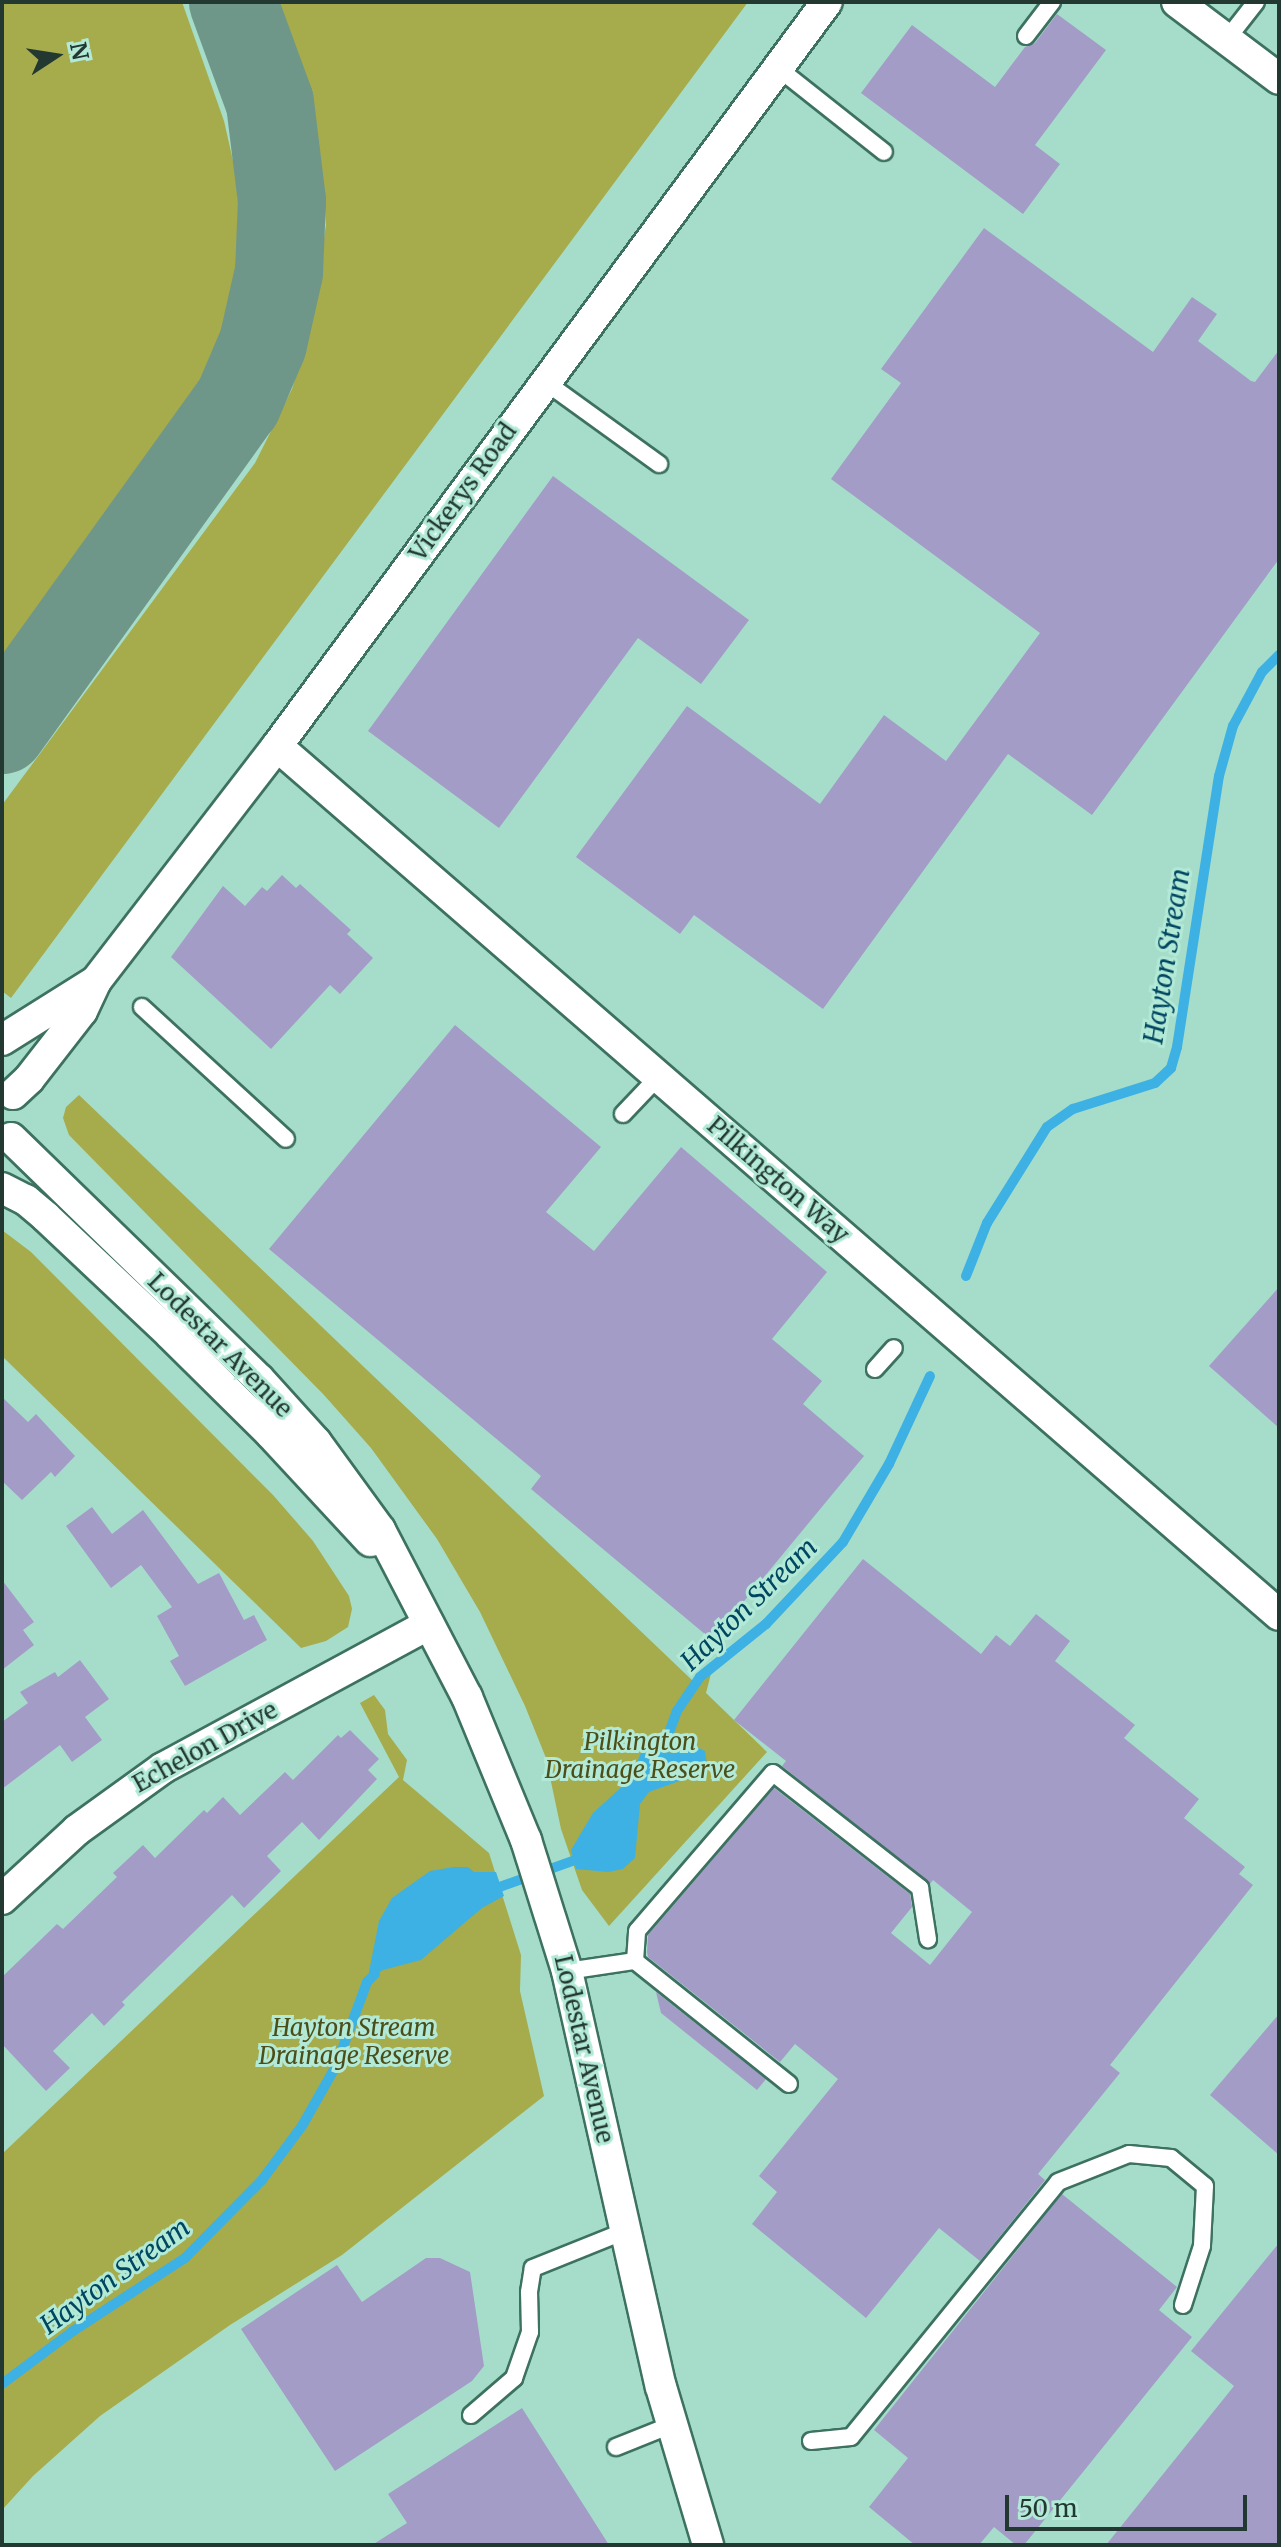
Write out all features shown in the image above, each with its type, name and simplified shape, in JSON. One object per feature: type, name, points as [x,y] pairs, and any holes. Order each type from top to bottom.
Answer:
[{"type":"street","name":"Vickerys Road","points":[[7,1085],[29,1079],[82,1011],[96,981],[277,746],[827,2]]},
{"type":"street","points":[[1177,2],[1279,79]]},
{"type":"street","name":"Pilkington Way","points":[[277,746],[1279,1615]]},
{"type":"street","name":"Vickerys Road","points":[[2,1040],[96,981]]},
{"type":"street","points":[[6,1145],[16,1109],[7,1085]]},
{"type":"street","name":"Lodestar Avenue","points":[[6,1145],[259,1379],[306,1432],[350,1485],[380,1530],[467,1697],[526,1840],[567,1971],[671,2425],[708,2545]]},
{"type":"street","name":"Lodestar Avenue","points":[[2,1188],[26,1200],[46,1217],[170,1334],[271,1434],[401,1575]]},
{"type":"street","name":"Echelon Drive","points":[[2,1899],[77,1830],[152,1775],[429,1624]]},
{"type":"lane","points":[[1026,36],[1052,2]]},
{"type":"lane","points":[[1227,39],[1256,2]]},
{"type":"lane","points":[[778,68],[884,152]]},
{"type":"lane","points":[[544,381],[659,464]]},
{"type":"lane","points":[[142,1007],[286,1139]]},
{"type":"lane","points":[[623,1114],[658,1077]]},
{"type":"lane","points":[[875,1369],[894,1348]]},
{"type":"lane","points":[[635,1961],[637,1931],[773,1773],[920,1888],[928,1939]]},
{"type":"lane","points":[[567,1971],[635,1961],[789,2084]]},
{"type":"lane","points":[[811,2441],[851,2437],[1058,2182],[1129,2154],[1171,2158],[1205,2186],[1202,2246],[1183,2305]]},
{"type":"lane","points":[[471,2415],[514,2378],[530,2332],[529,2292],[533,2268],[625,2231]]},
{"type":"lane","points":[[616,2447],[671,2425]]},
{"type":"green space","points":[[2,2],[182,2],[224,121],[234,165],[239,209],[238,255],[229,303],[218,344],[201,380],[170,434],[2,662]]},
{"type":"green space","points":[[272,2],[748,2],[11,998],[2,991],[2,805],[255,463],[292,389],[308,337],[326,225],[322,171],[311,111]]},
{"type":"green space","name":"Pilkington Drainage Reserve","points":[[79,1095],[694,1682],[713,1666],[706,1693],[767,1752],[609,1926],[582,1890],[561,1829],[546,1758],[525,1706],[480,1612],[437,1539],[371,1448],[324,1395],[69,1135],[63,1118],[66,1107]]},
{"type":"green space","points":[[2,1230],[31,1252],[273,1495],[313,1541],[349,1596],[352,1609],[348,1627],[326,1641],[301,1648],[2,1356]]},
{"type":"green space","name":"Hayton Stream Drainage Reserve","points":[[374,1695],[385,1710],[388,1734],[407,1760],[403,1780],[489,1853],[521,1955],[520,1991],[544,2096],[342,2255],[230,2325],[100,2416],[33,2476],[2,2510],[2,2154],[399,1777],[360,1703]]},
{"type":"water","points":[[666,1741],[665,1752],[675,1753],[693,1745],[705,1751],[707,1765],[682,1780],[649,1792],[640,1804],[635,1858],[623,1869],[608,1872],[576,1869],[571,1850],[593,1813],[628,1781],[641,1753]]},
{"type":"water","points":[[468,1867],[474,1872],[496,1872],[504,1896],[482,1908],[421,1960],[383,1970],[367,1982],[379,1921],[392,1898],[430,1871]]},
{"type":"building","points":[[1057,14],[1106,50],[1035,145],[1060,164],[1023,214],[861,93],[912,25],[995,87],[1025,47],[1035,43]]},
{"type":"building","points":[[984,228],[1153,352],[1192,297],[1217,314],[1198,341],[1251,381],[1255,382],[1279,350],[1279,559],[1092,815],[1008,754],[823,1009],[694,915],[680,934],[576,857],[687,706],[820,804],[884,715],[946,761],[1040,633],[831,479],[901,383],[881,369]]},
{"type":"building","points":[[553,476],[749,620],[701,684],[638,638],[499,828],[368,731]]},
{"type":"building","points":[[282,875],[296,888],[300,884],[351,930],[347,934],[373,958],[340,994],[330,985],[271,1049],[171,957],[223,886],[245,906],[262,887],[267,891]]},
{"type":"building","points":[[455,1025],[601,1147],[546,1212],[594,1251],[681,1147],[827,1272],[772,1339],[822,1381],[803,1404],[864,1456],[712,1640],[531,1489],[541,1476],[269,1249]]},
{"type":"building","points":[[1279,1287],[1279,1428],[1209,1366]]},
{"type":"building","points":[[2,1397],[28,1422],[36,1414],[75,1456],[55,1477],[51,1472],[22,1500],[2,1481]]},
{"type":"building","points":[[92,1507],[112,1534],[143,1510],[198,1584],[219,1573],[244,1620],[254,1615],[267,1640],[185,1686],[170,1661],[179,1656],[157,1616],[172,1607],[141,1565],[111,1588],[66,1526]]},
{"type":"building","points":[[863,1559],[981,1654],[996,1635],[1010,1646],[1036,1614],[1070,1641],[1055,1661],[1135,1725],[1124,1738],[1199,1799],[1184,1818],[1245,1867],[1239,1874],[1253,1885],[1110,2065],[1120,2073],[1038,2174],[1045,2180],[980,2261],[939,2228],[866,2318],[752,2224],[777,2192],[759,2176],[838,2079],[795,2044],[780,2062],[648,1957],[647,1952],[648,1935],[774,1788],[910,1894],[912,1907],[891,1933],[930,1965],[972,1912],[933,1880],[930,1884],[782,1766],[786,1761],[734,1720]]},
{"type":"building","points":[[2,1580],[34,1622],[23,1630],[34,1645],[2,1670]]},
{"type":"building","points":[[80,1660],[109,1699],[85,1717],[102,1740],[72,1762],[60,1745],[2,1789],[2,1722],[28,1703],[20,1692],[55,1672],[58,1677]]},
{"type":"building","points":[[350,1730],[379,1759],[368,1770],[377,1779],[319,1840],[302,1822],[267,1856],[281,1871],[244,1908],[232,1895],[122,2002],[125,2005],[104,2026],[92,2013],[53,2051],[70,2068],[46,2091],[2,2044],[2,1977],[57,1924],[63,1929],[117,1877],[113,1873],[143,1845],[155,1858],[204,1810],[207,1813],[223,1797],[240,1815],[285,1772],[293,1780],[338,1735],[341,1738]]},
{"type":"building","points":[[656,1992],[766,2079],[757,2090],[661,2013]]},
{"type":"building","points":[[1279,2014],[1279,2155],[1210,2095]]},
{"type":"building","points":[[1062,2194],[1177,2287],[1159,2310],[1192,2337],[1024,2545],[1016,2545],[994,2527],[979,2545],[915,2545],[869,2507],[908,2458],[874,2430]]},
{"type":"building","points":[[1279,2243],[1279,2545],[1106,2545],[1234,2386],[1191,2351]]},
{"type":"building","points":[[426,2258],[440,2258],[470,2272],[484,2366],[472,2381],[335,2471],[241,2329],[337,2265],[362,2302]]},
{"type":"building","points":[[522,2408],[609,2545],[372,2545],[407,2523],[388,2494]]},
{"type":"waterway","name":"Hayton Stream","points":[[966,1276],[987,1223],[1047,1127],[1073,1109],[1155,1083],[1171,1068],[1177,1047],[1219,776],[1233,726],[1262,672],[1279,655]]},
{"type":"waterway","name":"Hayton Stream","points":[[658,1750],[666,1741],[677,1711],[700,1677],[766,1624],[843,1542],[889,1464],[930,1376]]},
{"type":"waterway","name":"Hayton Stream","points":[[491,1890],[578,1859],[582,1853]]},
{"type":"waterway","name":"Hayton Stream","points":[[2,2384],[73,2331],[185,2258],[262,2180],[302,2126],[336,2066],[367,1982],[375,1974]]},
{"type":"taxiway","points":[[2,730],[238,402],[263,343],[279,272],[282,201],[270,103],[233,2]]}]
